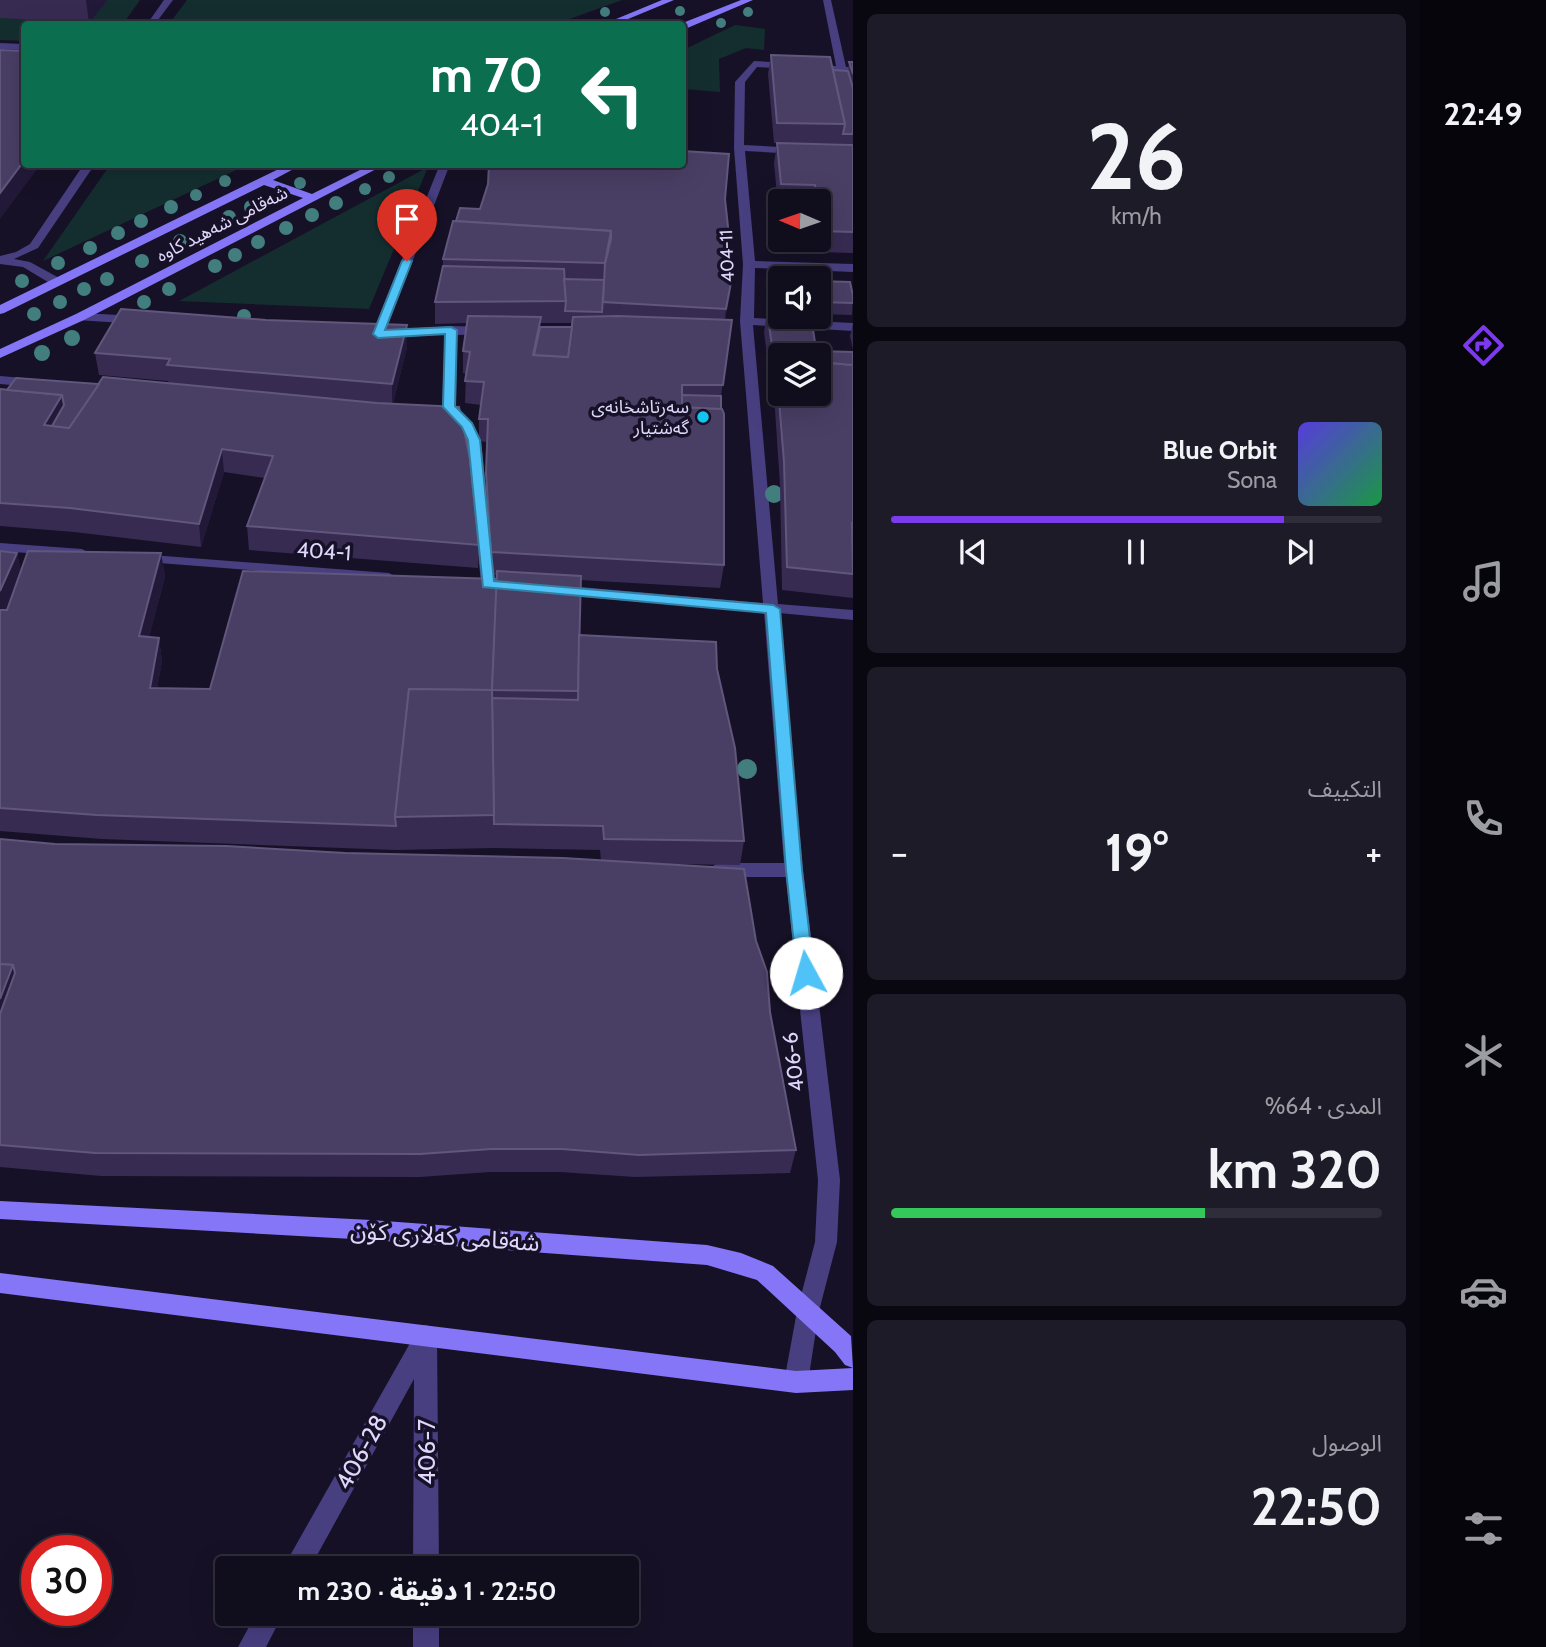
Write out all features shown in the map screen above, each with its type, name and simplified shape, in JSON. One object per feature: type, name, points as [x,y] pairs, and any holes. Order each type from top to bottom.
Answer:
[{"type":"main road","points":[[617,21],[670,0]]},
{"type":"main road","points":[[686,25],[749,0]]},
{"type":"main road","name":"شەقامی شەهید کاوە","points":[[0,310],[290,168]]},
{"type":"main road","name":"شەقامی شەهید کاوە","points":[[32,340],[373,168]]},
{"type":"main road","points":[[264,181],[314,198]]},
{"type":"main road","points":[[0,354],[32,340]]},
{"type":"main road","points":[[0,363],[32,340]]},
{"type":"main road","name":"شەقامی کەلاری کۆن","points":[[0,1210],[371,1230],[707,1255],[741,1263],[765,1273],[808,1311],[853,1357]]},
{"type":"main road","points":[[0,1283],[796,1382],[853,1379]]},
{"type":"street","points":[[153,21],[169,0]]},
{"type":"street","name":"404-11","points":[[773,609],[740,337],[746,321],[749,264],[734,167],[739,148],[740,82],[754,64],[847,70],[827,0]]},
{"type":"street","points":[[0,46],[21,47]]},
{"type":"street","points":[[739,148],[815,152]]},
{"type":"street","points":[[0,260],[34,246],[87,168]]},
{"type":"street","points":[[443,168],[372,334],[503,330]]},
{"type":"street","points":[[0,260],[26,264],[57,282]]},
{"type":"street","points":[[749,264],[853,268]]},
{"type":"street","points":[[80,317],[147,321]]},
{"type":"street","points":[[746,321],[853,327]]},
{"type":"street","points":[[451,330],[449,407],[474,440],[487,584]]},
{"type":"street","points":[[0,380],[45,384]]},
{"type":"street","points":[[435,419],[462,422]]},
{"type":"street","points":[[0,547],[97,554]]},
{"type":"street","name":"404-1","points":[[125,556],[404,578]]},
{"type":"street","points":[[542,589],[853,615]]},
{"type":"street","name":"406-6","points":[[773,609],[794,870],[829,1180],[826,1242],[808,1311],[796,1382]]},
{"type":"street","points":[[699,870],[794,870]]},
{"type":"street","name":"406-28","points":[[303,1556],[426,1336]]},
{"type":"street","name":"406-7","points":[[426,1336],[426,1556]]},
{"type":"street","points":[[251,1647],[263,1626]]},
{"type":"street","points":[[426,1626],[426,1647]]},
{"type":"green space","points":[[0,0],[140,0],[125,21],[21,21],[21,41],[0,40]]},
{"type":"green space","points":[[187,0],[622,0],[564,21],[171,21]]},
{"type":"green space","points":[[735,25],[765,29],[764,50],[746,48],[719,59],[720,92],[686,89],[686,49]]},
{"type":"green space","points":[[108,168],[241,168],[43,261]]},
{"type":"green space","points":[[426,168],[428,168],[369,309],[179,301]]},
{"type":"building","points":[[0,50],[21,51],[21,165],[0,193]]},
{"type":"building","points":[[771,55],[830,57],[845,124],[777,123]]},
{"type":"building","points":[[833,70],[848,71],[853,88],[853,134],[843,134],[845,124]]},
{"type":"building","points":[[777,143],[853,145],[853,232],[831,231],[831,189],[816,189],[815,185],[781,184]]},
{"type":"building","points":[[686,151],[729,154],[725,199],[733,272],[726,309],[603,302],[605,264],[611,231],[456,221],[460,208],[480,209],[488,184],[489,168],[686,168]]},
{"type":"building","points":[[453,221],[611,231],[605,263],[443,259]]},
{"type":"building","points":[[443,266],[564,269],[566,301],[435,302]]},
{"type":"building","points":[[564,279],[604,280],[602,312],[565,311]]},
{"type":"building","points":[[831,281],[850,282],[853,303],[831,302]]},
{"type":"building","points":[[121,309],[266,320],[407,325],[392,384],[167,365],[170,359],[95,353]]},
{"type":"building","points":[[468,316],[541,317],[533,355],[568,357],[573,317],[732,320],[723,385],[682,385],[682,407],[722,409],[724,414],[724,565],[491,552],[486,473],[488,419],[479,419],[484,382],[465,381],[470,352],[463,351]]},
{"type":"building","points":[[540,327],[572,327],[568,357],[534,355]]},
{"type":"building","points":[[770,329],[813,329],[815,343],[772,343]]},
{"type":"building","points":[[831,351],[853,352],[853,365],[831,363]]},
{"type":"building","points":[[831,363],[853,365],[853,574],[787,567],[779,406],[831,406]]},
{"type":"building","points":[[103,377],[377,403],[459,407],[470,459],[479,545],[247,526],[273,456],[222,449],[199,524],[70,508],[0,503],[0,389],[62,395],[44,425],[69,428]]},
{"type":"building","points":[[16,378],[99,384],[69,428],[52,426],[64,405],[62,395],[7,390]]},
{"type":"building","points":[[682,395],[721,396],[721,409],[682,407]]},
{"type":"building","points":[[0,551],[17,553],[0,591]]},
{"type":"building","points":[[28,551],[161,553],[139,636],[159,638],[150,688],[210,689],[243,571],[497,579],[492,690],[409,689],[396,826],[97,815],[0,808],[0,610],[7,610]]},
{"type":"building","points":[[497,571],[581,576],[578,691],[492,690]]},
{"type":"building","points":[[579,635],[716,642],[717,669],[735,748],[744,841],[604,839],[603,826],[494,824],[492,698],[578,700]]},
{"type":"building","points":[[409,689],[492,690],[494,815],[395,817]]},
{"type":"building","points":[[0,839],[55,844],[226,846],[345,853],[563,858],[744,869],[756,941],[767,972],[770,1012],[796,1150],[639,1155],[562,1149],[491,1149],[420,1154],[95,1153],[0,1145],[0,1014],[15,973],[13,965],[0,964]]},
{"type":"building","points":[[0,964],[13,965],[0,999]]},
{"type":"place","name":"سەرتاشخانەی گەشتیار","points":[[703,417]]},
{"type":"route","points":[[407,261],[378,334],[451,330],[449,407],[467,426],[474,440],[488,584],[773,609],[794,870],[806,973]]}]
